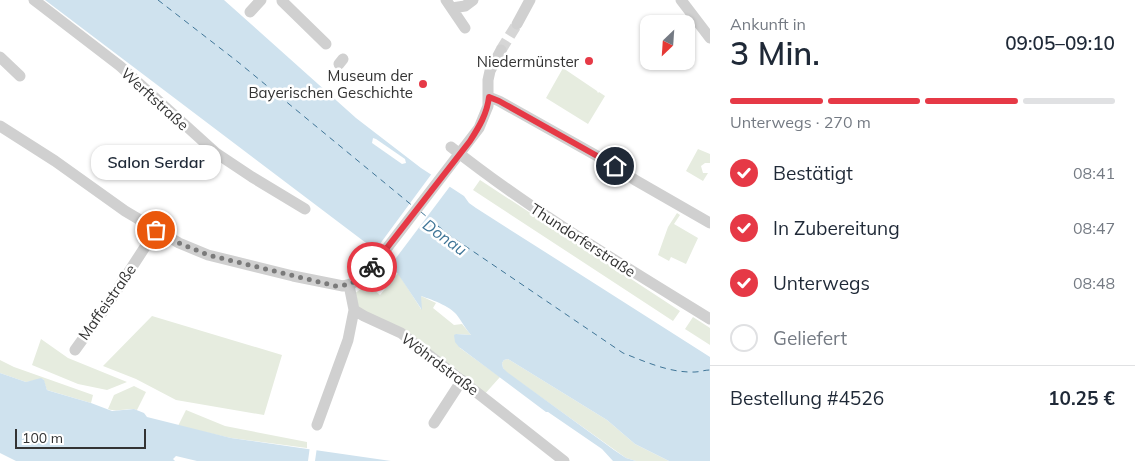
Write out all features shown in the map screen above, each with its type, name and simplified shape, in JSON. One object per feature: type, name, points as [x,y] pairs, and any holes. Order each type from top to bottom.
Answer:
[{"type":"street","name":"Werftstraße","points":[[34,0],[120,66],[216,153],[305,209]]},
{"type":"street","points":[[250,12],[261,0]]},
{"type":"street","points":[[449,4],[466,6],[473,0]]},
{"type":"street","points":[[517,24],[530,0]]},
{"type":"street","points":[[681,0],[707,35]]},
{"type":"street","points":[[282,1],[326,44]]},
{"type":"street","points":[[449,4],[464,28]]},
{"type":"street","points":[[0,126],[55,161],[125,211],[179,243],[208,255],[336,286],[349,285],[362,278],[378,261],[444,175],[455,151],[481,123],[488,106],[488,80],[501,50]]},
{"type":"street","points":[[0,57],[20,76]]},
{"type":"street","points":[[489,97],[615,166],[682,208],[710,222]]},
{"type":"street","name":"Thundorferstraße","points":[[455,151],[513,194],[578,238],[710,319]]},
{"type":"street","name":"Maffeistraße","points":[[75,350],[156,230]]},
{"type":"street","points":[[317,425],[348,340],[354,310],[349,285]]},
{"type":"street","name":"Wöhrdstraße","points":[[354,310],[401,333],[564,461]]},
{"type":"street","points":[[434,423],[462,380]]},
{"type":"shaded area","points":[[563,68],[605,96],[588,124],[546,98]]},
{"type":"shaded area","points":[[698,149],[710,154],[710,163],[705,163],[701,166],[703,173],[708,173],[703,181],[686,171]]},
{"type":"shaded area","points":[[480,180],[680,311],[673,321],[473,190]]},
{"type":"shaded area","points":[[677,213],[680,215],[674,224],[698,238],[686,264],[671,257],[669,261],[658,255],[668,227]]},
{"type":"shaded area","points":[[398,273],[421,309],[421,296],[436,303],[433,308],[454,325],[462,324],[471,335],[456,334],[460,348],[500,377],[483,396],[401,333],[364,316],[351,296],[368,284],[380,295]]},
{"type":"shaded area","points":[[152,316],[282,355],[264,415],[176,400],[136,379],[103,366]]},
{"type":"shaded area","points":[[693,317],[710,328],[710,345],[685,329]]},
{"type":"shaded area","points":[[41,339],[68,358],[127,382],[107,390],[78,384],[32,365]]},
{"type":"shaded area","points":[[508,359],[607,420],[635,444],[669,461],[636,461],[626,458],[506,372],[502,363]]},
{"type":"shaded area","points":[[0,360],[14,367],[93,395],[91,403],[47,390],[43,379],[26,382],[0,373]]},
{"type":"shaded area","points":[[134,386],[146,392],[137,410],[108,409],[114,395]]},
{"type":"shaded area","points":[[186,410],[225,426],[307,442],[307,448],[231,438],[178,426]]},
{"type":"water","name":"Donau","points":[[45,0],[224,0],[356,118],[421,168],[464,196],[476,208],[710,357],[710,461],[669,461],[635,444],[607,420],[508,359],[504,360],[502,363],[503,368],[507,372],[614,450],[626,458],[636,461],[613,461],[602,449],[546,412],[459,347],[455,342],[454,335],[471,335],[452,310],[421,296],[422,310],[392,265],[374,249]]},
{"type":"water","points":[[0,373],[26,382],[41,378],[44,380],[47,390],[112,411],[134,409],[144,413],[147,417],[231,438],[391,461],[197,461],[176,456],[173,459],[175,461],[16,461],[0,453]]},
{"type":"pier","points":[[373,138],[405,159],[406,163],[402,164],[372,143]]},
{"type":"pier","points":[[433,172],[451,185],[390,266],[374,252]]},
{"type":"pier","points":[[310,446],[317,447],[315,461],[308,461]]},
{"type":"ferry route","points":[[158,0],[238,62],[414,207]]},
{"type":"ferry route","points":[[421,212],[449,235],[623,353],[676,371],[695,372],[710,370]]},
{"type":"tunnel","points":[[501,50],[517,24]]},
{"type":"way so far","points":[[156,230],[179,243],[208,255],[336,286],[349,285],[362,278],[372,267]]},
{"type":"place","name":"Niedermünster","points":[[589,61]]},
{"type":"place","name":"Museum der Bayerischen Geschichte","points":[[423,84]]},
{"type":"place","name":"Salon Serdar","points":[[156,230]]},
{"type":"route","points":[[372,267],[470,141],[481,123],[488,106],[489,97],[615,166]]}]
